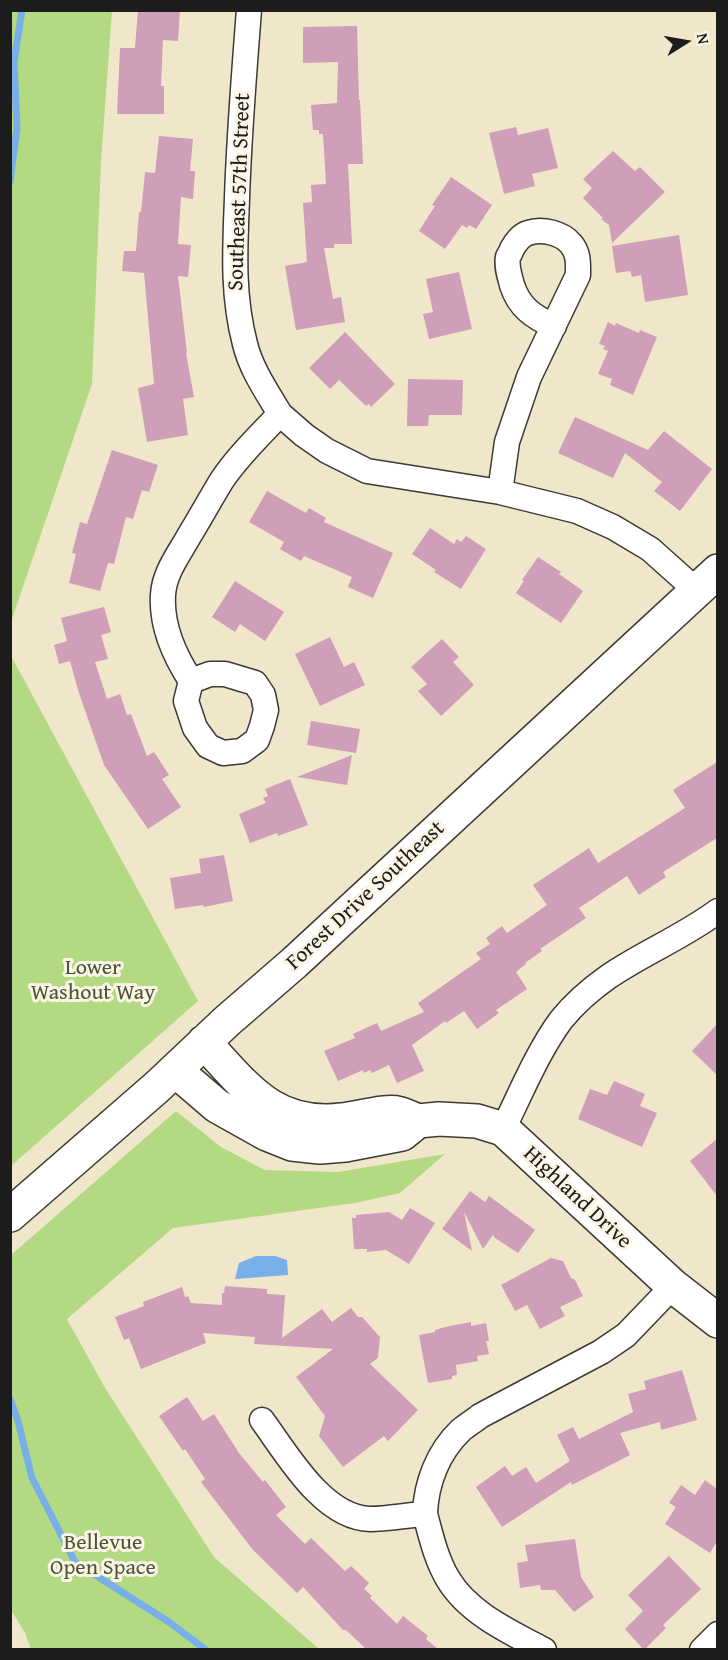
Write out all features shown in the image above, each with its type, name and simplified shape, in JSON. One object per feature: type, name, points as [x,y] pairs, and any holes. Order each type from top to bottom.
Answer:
[{"type":"main road","name":"Forest Drive Southeast","points":[[10,1215],[175,1070],[707,581]]},
{"type":"main road","name":"Highland Drive","points":[[204,1042],[254,1094],[266,1104],[285,1114],[313,1120],[340,1121],[395,1112],[418,1121],[439,1119],[477,1121],[503,1129],[673,1286],[717,1321]]},
{"type":"main road","name":"Highland Drive","points":[[175,1070],[217,1106],[267,1134],[292,1144],[320,1147],[345,1145],[402,1134],[418,1121]]},
{"type":"street","name":"Southeast 57th Street","points":[[249,10],[240,126],[234,272],[245,346],[255,372],[280,414],[327,451],[367,471],[500,492],[577,511],[613,527],[650,549],[679,574],[707,581]]},
{"type":"street","points":[[500,492],[507,442],[529,377],[554,326]]},
{"type":"street","points":[[190,681],[177,660],[163,616],[163,592],[171,567],[223,479],[253,442],[280,414]]},
{"type":"street","points":[[503,1129],[543,1047],[562,1020],[583,997],[609,976],[717,911]]},
{"type":"street","points":[[544,1650],[490,1621],[465,1600],[448,1581],[435,1553],[425,1514],[426,1496],[441,1454],[462,1429],[480,1416],[601,1352],[626,1335],[673,1286]]},
{"type":"street","points":[[261,1420],[310,1485],[332,1505],[348,1514],[369,1519],[425,1514]]},
{"type":"street","points":[[702,1650],[717,1634]]},
{"type":"green space","points":[[11,10],[112,11],[101,162],[92,384],[11,622]]},
{"type":"green space","name":"Lower Washout Way","points":[[10,654],[198,1001],[11,1166],[10,1166]]},
{"type":"green space","name":"Bellevue Open Space","points":[[176,1111],[221,1147],[265,1170],[338,1172],[445,1154],[400,1193],[355,1203],[173,1228],[67,1319],[105,1388],[214,1557],[319,1649],[31,1649],[25,1633],[11,1610],[11,1255]]},
{"type":"water","points":[[256,1256],[275,1256],[287,1260],[288,1275],[235,1279],[239,1263]]},
{"type":"building","points":[[138,10],[180,10],[178,41],[163,40],[161,86],[164,86],[164,114],[117,114],[120,48],[135,48]]},
{"type":"building","points":[[357,26],[363,164],[348,164],[352,244],[334,244],[334,248],[324,248],[333,299],[341,297],[345,322],[296,330],[285,266],[307,262],[303,203],[312,202],[311,185],[326,184],[323,134],[319,134],[319,130],[313,130],[311,105],[337,103],[338,62],[303,63],[303,27]]},
{"type":"building","points":[[516,127],[518,135],[548,128],[558,168],[532,174],[535,186],[504,194],[489,133]]},
{"type":"building","points":[[159,136],[193,139],[190,171],[195,171],[193,199],[181,197],[178,244],[191,245],[188,277],[178,276],[186,353],[194,397],[183,399],[188,435],[147,442],[138,388],[154,384],[144,273],[122,271],[124,251],[136,251],[145,172],[155,173]]},
{"type":"building","points":[[613,151],[635,171],[640,167],[665,192],[612,243],[609,225],[583,198],[592,188],[583,179]]},
{"type":"building","points":[[451,177],[492,205],[476,229],[469,225],[467,228],[462,225],[445,249],[419,231],[435,206],[432,205]]},
{"type":"building","points":[[679,235],[688,295],[645,302],[641,275],[632,277],[630,271],[616,273],[612,246]]},
{"type":"building","points":[[459,272],[472,329],[429,339],[423,314],[433,312],[426,279]]},
{"type":"building","points":[[608,322],[657,337],[633,395],[610,385],[612,379],[598,374],[608,351],[603,349],[605,346],[599,344]]},
{"type":"building","points":[[345,332],[395,384],[371,407],[369,404],[366,406],[339,380],[330,389],[309,368]]},
{"type":"building","points":[[408,379],[463,380],[462,415],[429,415],[428,426],[407,426]]},
{"type":"building","points":[[575,417],[648,450],[664,431],[712,469],[680,511],[654,491],[662,482],[625,453],[613,478],[558,453]]},
{"type":"building","points":[[112,450],[158,465],[149,492],[142,490],[133,519],[126,517],[114,564],[108,563],[100,591],[69,583],[76,554],[72,553],[80,522],[87,524]]},
{"type":"building","points":[[267,491],[306,513],[309,508],[326,518],[324,522],[393,553],[373,598],[348,587],[352,577],[304,556],[301,561],[280,549],[284,542],[249,522]]},
{"type":"building","points":[[430,528],[454,544],[457,539],[461,542],[466,536],[486,549],[461,589],[434,572],[436,570],[412,554]]},
{"type":"building","points":[[538,557],[561,572],[559,574],[583,591],[561,623],[516,593]]},
{"type":"building","points":[[235,581],[284,612],[265,641],[240,624],[235,632],[212,617]]},
{"type":"building","points":[[104,607],[111,632],[101,635],[108,659],[95,662],[107,699],[120,694],[127,715],[131,714],[147,756],[154,752],[169,775],[162,779],[181,807],[148,829],[104,765],[70,661],[59,664],[54,645],[67,641],[61,618]]},
{"type":"building","points":[[330,637],[344,667],[354,662],[365,685],[320,706],[295,654]]},
{"type":"building","points":[[442,639],[459,657],[453,662],[474,685],[441,716],[418,691],[427,684],[411,667]]},
{"type":"building","points":[[311,721],[360,729],[356,753],[307,745]]},
{"type":"building","points":[[352,755],[347,785],[297,777]]},
{"type":"building","points":[[717,762],[717,838],[663,872],[666,877],[639,895],[627,876],[579,908],[586,918],[540,949],[542,951],[516,972],[527,989],[496,1010],[499,1013],[477,1029],[464,1011],[446,1023],[445,1021],[412,1045],[424,1071],[397,1083],[389,1065],[372,1073],[370,1070],[364,1073],[363,1070],[338,1081],[324,1051],[355,1038],[353,1034],[377,1023],[381,1031],[424,1012],[418,1003],[481,959],[476,953],[490,944],[486,938],[502,926],[507,933],[547,905],[533,885],[589,848],[598,863],[685,808],[673,790]]},
{"type":"building","points":[[290,779],[308,825],[250,843],[239,814],[266,803],[263,798],[268,796],[265,789]]},
{"type":"building","points":[[224,855],[233,901],[204,907],[203,905],[175,909],[170,878],[201,873],[199,859]]},
{"type":"building","points":[[717,1024],[717,1075],[692,1051]]},
{"type":"building","points":[[614,1081],[645,1094],[640,1106],[657,1113],[642,1147],[578,1119],[590,1089],[607,1095]]},
{"type":"building","points":[[717,1139],[717,1196],[690,1161]]},
{"type":"building","points":[[470,1191],[485,1202],[489,1196],[535,1230],[518,1253],[493,1235],[483,1249],[464,1212],[472,1251],[442,1229]]},
{"type":"building","points":[[410,1208],[435,1223],[409,1264],[386,1250],[367,1252],[367,1249],[354,1249],[352,1218],[356,1218],[356,1215],[389,1212],[402,1220]]},
{"type":"building","points":[[551,1258],[563,1261],[583,1296],[560,1307],[565,1316],[540,1329],[527,1305],[515,1311],[501,1285]]},
{"type":"building","points":[[225,1286],[267,1289],[267,1294],[285,1295],[282,1338],[322,1309],[332,1322],[351,1308],[380,1337],[378,1358],[370,1364],[418,1410],[388,1441],[384,1436],[343,1467],[319,1436],[325,1416],[296,1377],[333,1349],[254,1344],[255,1337],[203,1333],[206,1343],[141,1369],[129,1338],[124,1340],[115,1317],[144,1306],[143,1302],[182,1287],[185,1297],[188,1296],[191,1303],[222,1305],[222,1293],[224,1293]]},
{"type":"building","points":[[471,1322],[471,1326],[486,1323],[489,1354],[477,1356],[478,1361],[456,1365],[457,1375],[452,1376],[452,1379],[428,1383],[419,1335]]},
{"type":"building","points":[[682,1370],[697,1420],[661,1430],[660,1422],[620,1433],[630,1455],[572,1485],[571,1482],[502,1527],[476,1487],[505,1466],[512,1476],[526,1467],[536,1483],[570,1461],[557,1435],[573,1427],[579,1439],[633,1412],[628,1394],[646,1389],[644,1381]]},
{"type":"building","points":[[187,1397],[203,1421],[214,1414],[239,1453],[263,1482],[265,1480],[286,1507],[276,1515],[305,1544],[311,1538],[345,1571],[351,1566],[369,1583],[364,1589],[372,1596],[370,1598],[397,1624],[403,1616],[428,1636],[426,1639],[439,1650],[367,1650],[346,1630],[343,1630],[303,1587],[297,1593],[253,1550],[201,1482],[205,1479],[159,1416]]},
{"type":"building","points":[[705,1480],[717,1489],[717,1541],[710,1553],[665,1524],[676,1507],[669,1503],[681,1485],[695,1495]]},
{"type":"building","points":[[575,1539],[581,1577],[594,1597],[574,1612],[555,1590],[541,1590],[540,1585],[520,1588],[517,1563],[528,1561],[525,1545]]},
{"type":"building","points":[[669,1556],[701,1589],[663,1625],[666,1628],[644,1650],[625,1629],[643,1611],[628,1595]]},
{"type":"waterway","points":[[10,181],[17,128],[14,62],[22,10]]},
{"type":"waterway","points":[[10,1399],[18,1421],[32,1478],[75,1562],[169,1622],[206,1650]]}]
